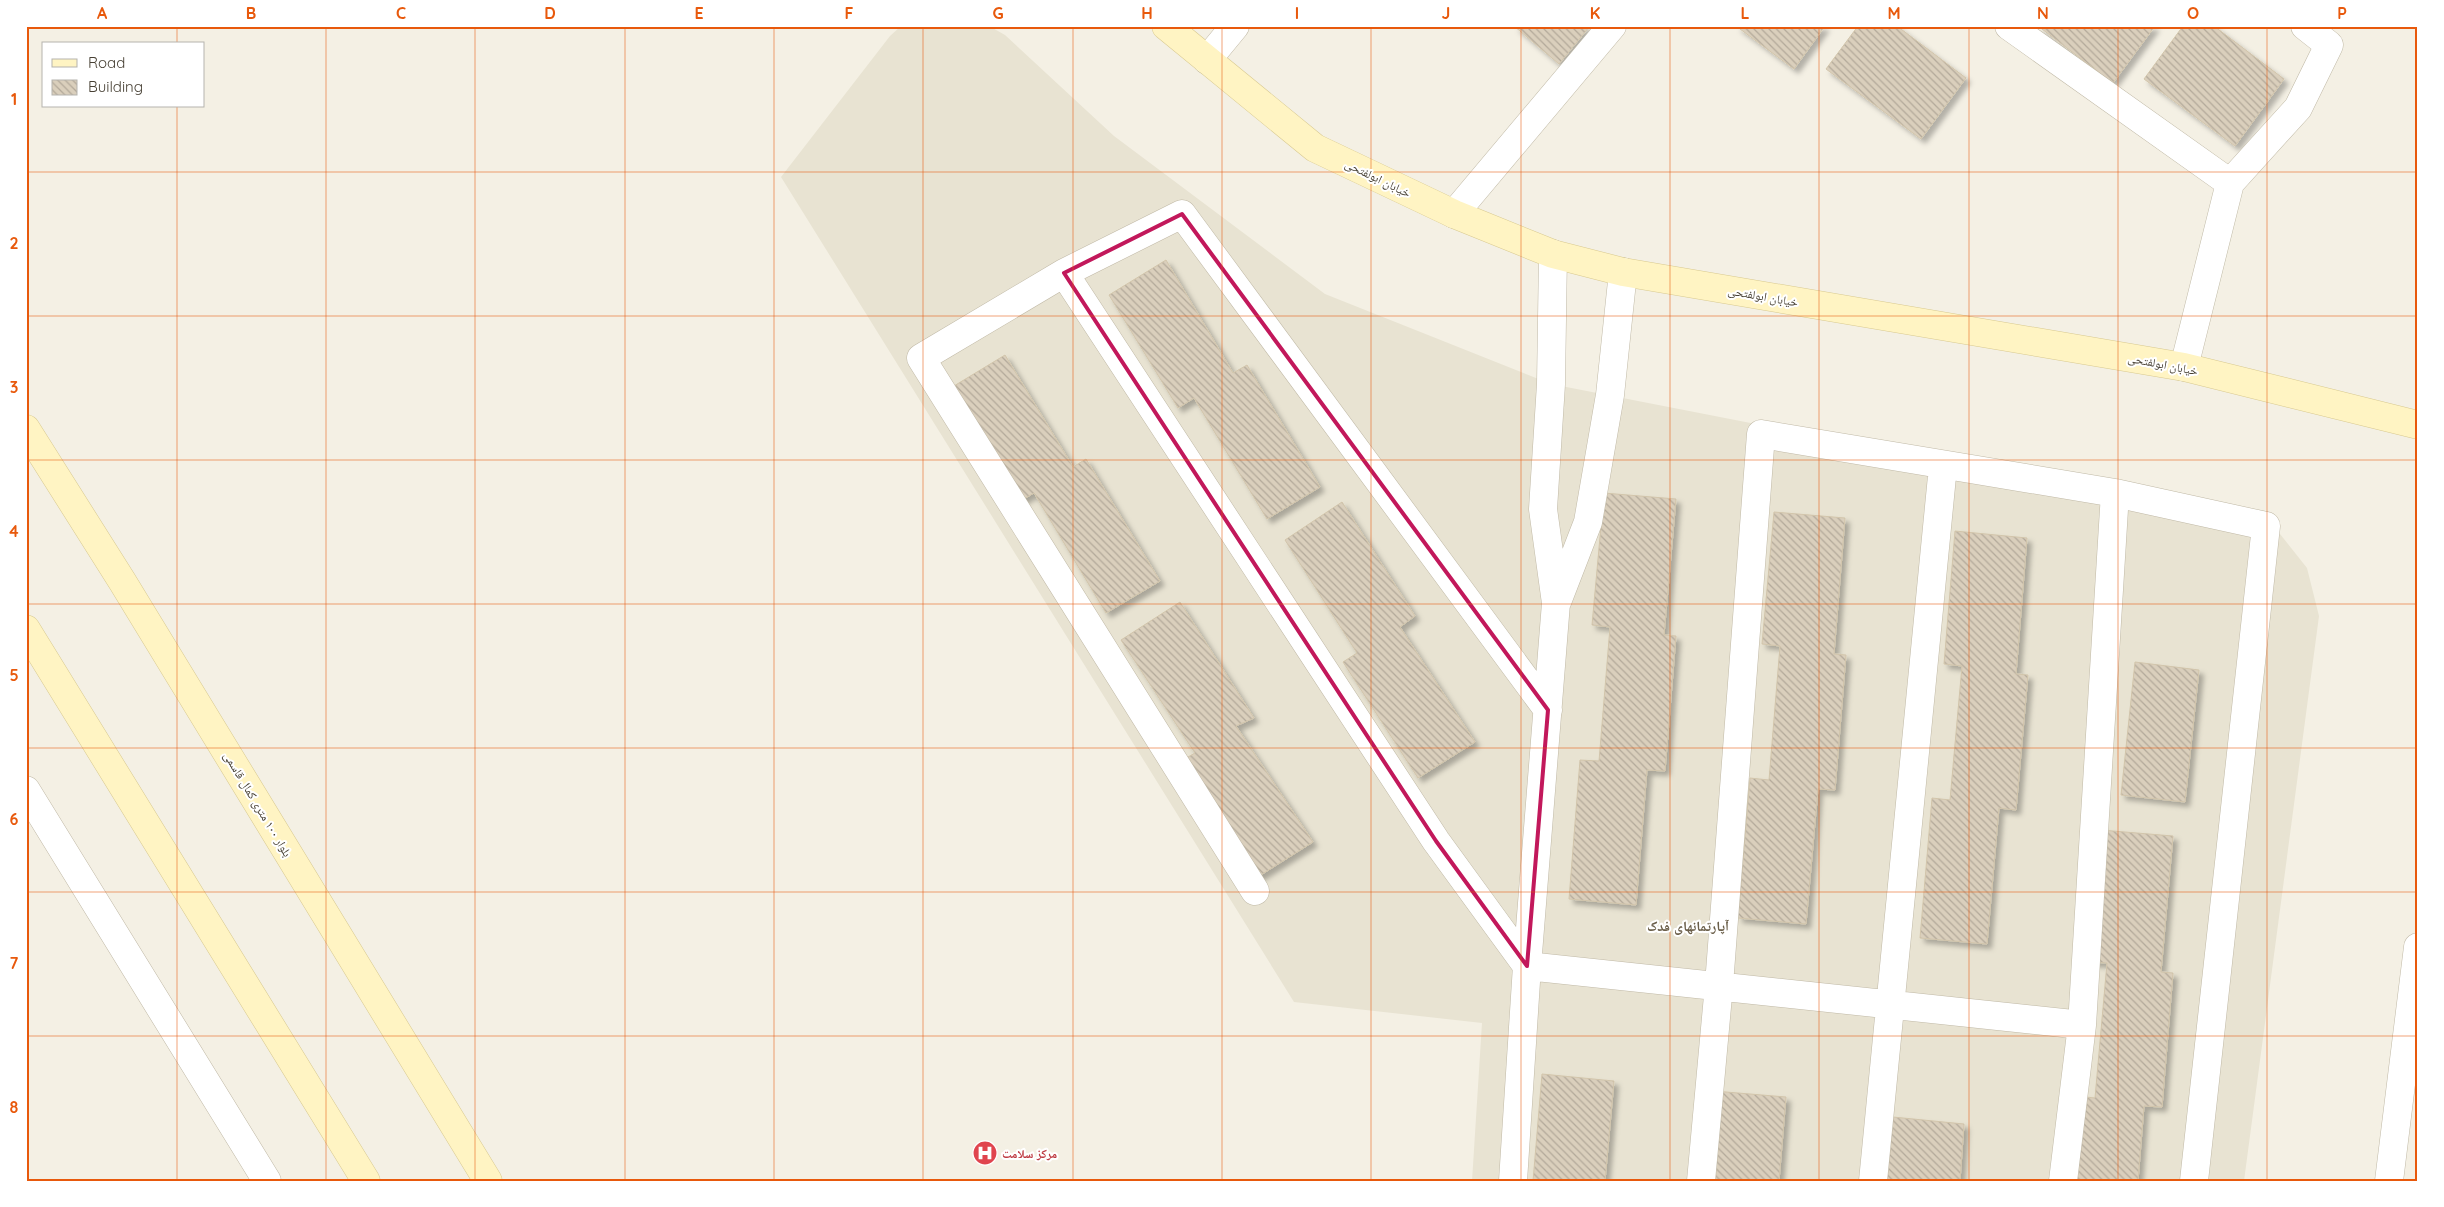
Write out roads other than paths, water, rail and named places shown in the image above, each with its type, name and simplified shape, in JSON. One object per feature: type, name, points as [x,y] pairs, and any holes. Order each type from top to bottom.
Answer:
[{"type":"main road","name":"خیابان ابولفتحی","points":[[1166,26],[1315,148],[1454,214],[1553,254],[1623,272],[2184,367],[2418,425]]},
{"type":"main road","name":"بلوار ۱۰۰ متری کمال قاسمی","points":[[26,429],[132,598],[488,1181]]},
{"type":"main road","points":[[26,629],[366,1181]]},
{"type":"street","points":[[1207,60],[1235,26]]},
{"type":"street","points":[[1454,214],[1612,26]]},
{"type":"street","points":[[2009,26],[2230,183]]},
{"type":"street","points":[[2184,367],[2230,183],[2298,108],[2334,36],[2305,26]]},
{"type":"street","points":[[1255,891],[921,358],[1064,273],[1182,214],[1548,710]]},
{"type":"street","points":[[1513,1181],[1527,966],[1556,604],[1543,509],[1551,384],[1553,254]]},
{"type":"street","points":[[1556,604],[1588,522],[1610,395],[1623,272]]},
{"type":"street","points":[[1064,273],[1436,841],[1527,966],[2082,1025]]},
{"type":"street","points":[[1701,1181],[1719,985],[1761,434],[1943,466],[2115,493],[2266,526],[2194,1181]]},
{"type":"street","points":[[1873,1181],[1943,466]]},
{"type":"street","points":[[2063,1181],[2082,1025],[2115,493]]},
{"type":"street","points":[[26,790],[267,1181]]},
{"type":"street","points":[[2389,1181],[2418,947]]},
{"type":"place","name":"مرکز سلامت","points":[[985,1153]]},
{"type":"district","name":"آپارتمانهای فدک","points":[[1688,926]]}]
